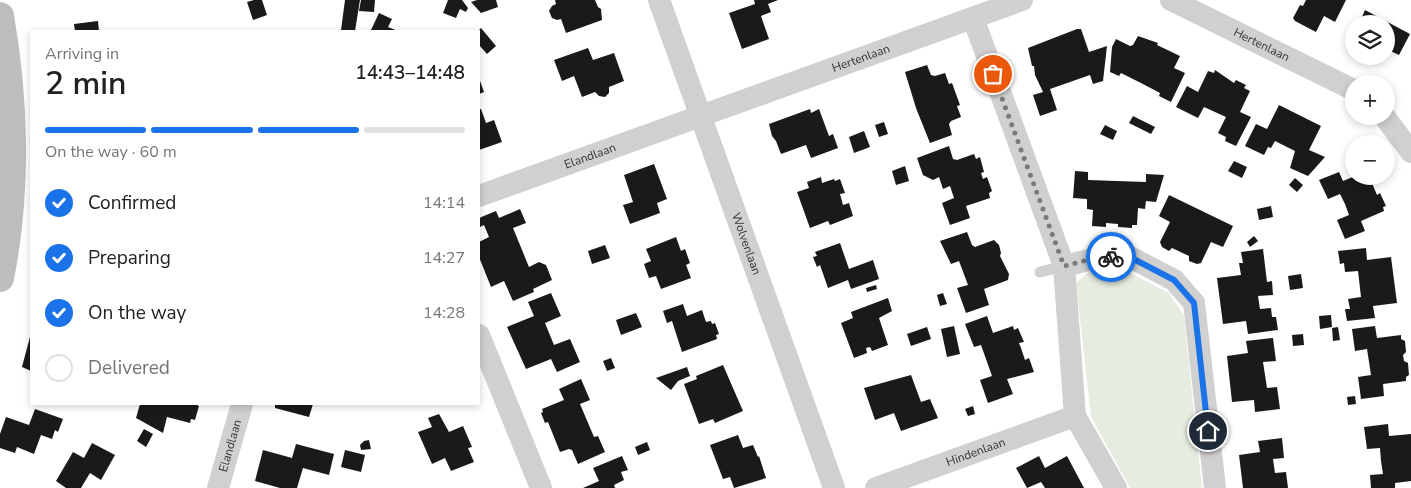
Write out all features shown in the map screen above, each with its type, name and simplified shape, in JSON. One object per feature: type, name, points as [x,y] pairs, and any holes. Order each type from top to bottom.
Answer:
[{"type":"street","name":"Wolvenlaan","points":[[659,0],[834,488]]},
{"type":"street","name":"Hertenlaan","points":[[700,115],[1022,0]]},
{"type":"street","name":"Hertenlaan","points":[[1170,0],[1345,86]]},
{"type":"street","points":[[0,16],[5,45],[11,115],[11,192],[0,278]]},
{"type":"street","points":[[973,18],[1064,266],[1075,416],[1116,488]]},
{"type":"street","name":"Elandlaan","points":[[480,196],[700,115]]},
{"type":"street","points":[[1391,125],[1411,152]]},
{"type":"street","points":[[1064,266],[1096,258],[1128,256],[1174,280],[1194,303],[1214,488]]},
{"type":"street","points":[[480,337],[541,488]]},
{"type":"street","name":"Elandlaan","points":[[218,488],[242,405]]},
{"type":"street","name":"Hindenlaan","points":[[876,488],[1075,416]]},
{"type":"lane","points":[[1040,272],[1064,266]]},
{"type":"shaded area","points":[[1122,269],[1169,293],[1184,316],[1202,488],[1130,488],[1091,417],[1076,283],[1090,271]]},
{"type":"building","points":[[262,0],[267,15],[253,20],[247,2]]},
{"type":"building","points":[[345,0],[360,0],[355,30],[341,30]]},
{"type":"building","points":[[361,0],[375,0],[374,12],[359,11]]},
{"type":"building","points":[[448,0],[462,0],[468,8],[466,12],[460,9],[456,18],[443,13]]},
{"type":"building","points":[[477,0],[496,0],[498,7],[481,13],[471,2]]},
{"type":"building","points":[[555,0],[595,0],[601,9],[602,20],[566,33],[561,19],[552,18],[549,11],[556,4]]},
{"type":"building","points":[[754,0],[778,0],[768,4],[771,12],[761,16],[769,39],[742,49],[729,13],[755,4]]},
{"type":"building","points":[[1306,0],[1346,0],[1335,22],[1324,16],[1316,32],[1295,21],[1293,18],[1300,5],[1303,6]]},
{"type":"building","points":[[1365,10],[1374,15],[1363,15]]},
{"type":"building","points":[[379,13],[392,19],[388,27],[396,30],[371,30]]},
{"type":"building","points":[[98,21],[99,30],[75,30],[74,24]]},
{"type":"building","points":[[1395,26],[1410,34],[1399,55],[1395,53]]},
{"type":"building","points":[[481,28],[496,46],[487,54],[480,46],[479,30]]},
{"type":"building","points":[[1081,29],[1089,52],[1107,46],[1103,81],[1093,84],[1090,75],[1050,89],[1057,110],[1040,116],[1033,95],[1043,92],[1035,75],[1028,48]]},
{"type":"building","points":[[1138,36],[1158,43],[1157,45],[1180,56],[1174,68],[1185,73],[1171,102],[1159,96],[1160,93],[1121,73],[1119,76],[1110,72],[1112,47],[1116,39],[1130,46],[1133,45]]},
{"type":"building","points":[[588,48],[593,60],[614,53],[624,81],[609,87],[609,93],[605,97],[599,96],[595,92],[582,97],[574,76],[562,81],[554,60]]},
{"type":"building","points":[[927,65],[931,75],[935,76],[945,73],[949,84],[952,83],[960,105],[957,106],[961,117],[951,121],[949,124],[952,135],[930,143],[916,108],[905,72]]},
{"type":"building","points":[[1215,70],[1234,83],[1236,80],[1246,85],[1244,88],[1250,91],[1240,112],[1251,117],[1236,146],[1225,141],[1226,137],[1218,133],[1226,117],[1204,107],[1198,118],[1176,107],[1187,86],[1198,92],[1208,71],[1214,73]]},
{"type":"building","points":[[480,81],[484,92],[480,94]]},
{"type":"building","points":[[1279,105],[1321,126],[1309,150],[1325,157],[1308,176],[1290,168],[1295,151],[1275,141],[1271,148],[1268,147],[1264,155],[1245,146],[1256,124],[1267,129]]},
{"type":"building","points":[[480,109],[486,123],[494,120],[502,142],[480,150]]},
{"type":"building","points":[[810,109],[811,113],[819,109],[829,136],[833,134],[838,148],[811,158],[806,145],[781,154],[772,136],[769,124]]},
{"type":"building","points":[[1133,116],[1155,127],[1151,134],[1129,123]]},
{"type":"building","points":[[884,122],[888,134],[879,137],[875,125]]},
{"type":"building","points":[[1105,125],[1117,131],[1113,140],[1100,134]]},
{"type":"building","points":[[864,131],[870,147],[854,153],[849,137]]},
{"type":"building","points":[[949,146],[953,159],[957,160],[974,154],[976,159],[980,157],[984,172],[981,173],[983,179],[987,177],[992,191],[989,193],[990,198],[966,206],[970,218],[950,225],[942,203],[954,198],[950,186],[943,189],[939,177],[933,180],[923,175],[917,158]]},
{"type":"building","points":[[1234,161],[1247,167],[1242,178],[1228,171]]},
{"type":"building","points":[[654,164],[667,199],[657,203],[660,213],[630,224],[623,205],[633,202],[624,175]]},
{"type":"building","points":[[905,166],[909,181],[896,185],[892,171]]},
{"type":"building","points":[[1075,171],[1088,172],[1088,180],[1146,182],[1146,174],[1164,175],[1156,202],[1146,201],[1145,209],[1138,208],[1137,225],[1132,225],[1132,228],[1118,227],[1118,224],[1106,223],[1106,227],[1092,226],[1093,210],[1087,209],[1087,199],[1073,198]]},
{"type":"building","points":[[1339,172],[1343,181],[1345,180],[1345,185],[1373,185],[1377,195],[1380,193],[1386,206],[1383,207],[1384,211],[1361,221],[1365,231],[1345,239],[1337,220],[1349,215],[1345,204],[1340,194],[1328,199],[1319,180]]},
{"type":"building","points":[[821,177],[822,183],[840,179],[845,193],[840,194],[843,205],[849,203],[853,216],[830,225],[828,221],[810,228],[797,192],[809,188],[807,182]]},
{"type":"building","points":[[1295,178],[1303,185],[1297,192],[1289,185]]},
{"type":"building","points":[[1169,195],[1233,226],[1223,247],[1211,242],[1201,263],[1197,264],[1189,261],[1189,256],[1172,248],[1169,251],[1162,247],[1160,242],[1170,222],[1159,216]]},
{"type":"building","points":[[1271,206],[1273,217],[1259,220],[1257,209]]},
{"type":"building","points":[[520,209],[526,223],[513,228],[529,267],[539,262],[546,265],[552,280],[533,289],[534,292],[513,301],[504,281],[491,287],[480,260],[480,242],[489,237],[484,225],[480,227],[480,218],[496,211],[499,218]]},
{"type":"building","points":[[967,232],[972,245],[975,247],[994,240],[999,245],[1000,256],[1009,274],[1008,280],[984,289],[989,305],[966,313],[957,288],[968,285],[959,261],[951,264],[940,241]]},
{"type":"building","points":[[1254,236],[1258,241],[1250,247],[1247,242]]},
{"type":"building","points":[[676,237],[681,251],[685,249],[690,263],[686,265],[691,278],[661,289],[656,276],[649,278],[644,264],[651,261],[646,249]]},
{"type":"building","points":[[840,243],[849,269],[873,260],[879,279],[851,289],[848,280],[828,288],[820,265],[817,267],[813,257],[817,256],[815,252]]},
{"type":"building","points":[[605,245],[610,258],[592,264],[588,251]]},
{"type":"building","points":[[1366,248],[1367,260],[1391,257],[1397,303],[1373,306],[1375,318],[1347,321],[1345,309],[1350,309],[1348,299],[1361,297],[1358,271],[1345,272],[1344,263],[1340,264],[1338,251]]},
{"type":"building","points":[[1263,249],[1267,282],[1272,281],[1273,295],[1258,296],[1260,309],[1271,308],[1272,317],[1276,317],[1278,330],[1248,334],[1246,321],[1223,324],[1217,278],[1241,275],[1239,263],[1243,263],[1241,252]]},
{"type":"building","points":[[1301,274],[1303,288],[1290,290],[1288,276]]},
{"type":"building","points":[[876,285],[877,289],[867,292],[866,288]]},
{"type":"building","points":[[551,293],[561,316],[545,323],[554,345],[570,339],[580,362],[557,372],[551,359],[526,369],[507,327],[534,316],[528,302]]},
{"type":"building","points":[[943,293],[947,304],[940,306],[937,295]]},
{"type":"building","points":[[888,298],[892,311],[879,318],[888,345],[872,351],[870,347],[866,348],[867,353],[854,358],[841,323],[853,318],[851,312]]},
{"type":"building","points":[[683,304],[687,316],[702,310],[706,322],[711,321],[712,324],[715,323],[719,334],[716,335],[717,339],[682,352],[672,321],[667,323],[663,311]]},
{"type":"building","points":[[636,313],[642,327],[621,335],[616,320]]},
{"type":"building","points":[[1331,315],[1332,327],[1320,329],[1319,316]]},
{"type":"building","points":[[987,316],[993,333],[1013,326],[1014,330],[1018,328],[1024,342],[1019,343],[1025,360],[1029,358],[1034,372],[1007,379],[1013,394],[988,403],[980,380],[992,376],[981,345],[974,347],[965,324]]},
{"type":"building","points":[[954,326],[960,354],[947,357],[941,329]]},
{"type":"building","points":[[1375,326],[1377,338],[1401,335],[1401,339],[1405,341],[1406,352],[1403,355],[1404,361],[1408,363],[1409,375],[1406,377],[1406,381],[1383,384],[1384,396],[1361,399],[1358,377],[1371,375],[1367,349],[1355,351],[1352,329]]},
{"type":"building","points":[[927,327],[931,339],[911,346],[907,334]]},
{"type":"building","points":[[1338,327],[1340,340],[1333,341],[1332,328]]},
{"type":"building","points":[[1303,334],[1304,345],[1293,346],[1292,335]]},
{"type":"building","points":[[30,337],[30,371],[22,367]]},
{"type":"building","points":[[1273,338],[1276,361],[1263,362],[1267,388],[1277,387],[1280,409],[1255,412],[1254,400],[1232,402],[1227,356],[1248,353],[1246,341]]},
{"type":"building","points":[[611,358],[615,368],[607,371],[603,361]]},
{"type":"building","points":[[723,365],[743,411],[715,423],[713,419],[699,424],[684,384],[697,379],[696,376]]},
{"type":"building","points":[[687,367],[690,376],[678,381],[671,390],[656,378]]},
{"type":"building","points":[[911,375],[921,402],[930,399],[938,418],[901,431],[894,413],[875,420],[864,388]]},
{"type":"building","points":[[581,379],[590,400],[580,404],[594,437],[598,436],[605,452],[578,464],[572,450],[560,452],[548,422],[545,423],[541,413],[543,412],[542,409],[564,400],[559,389]]},
{"type":"building","points":[[1355,396],[1356,404],[1348,405],[1347,397]]},
{"type":"building","points":[[140,405],[199,406],[195,420],[191,419],[190,423],[167,417],[163,433],[136,418]]},
{"type":"building","points":[[275,405],[313,405],[309,417],[275,408]]},
{"type":"building","points":[[973,406],[975,414],[968,416],[965,409]]},
{"type":"building","points":[[35,409],[63,419],[58,432],[55,430],[52,439],[41,435],[34,454],[17,447],[15,453],[0,448],[0,434],[6,417],[29,425]]},
{"type":"building","points":[[439,414],[449,432],[463,426],[472,447],[468,448],[474,462],[451,471],[445,458],[432,464],[418,432],[432,427],[428,418]]},
{"type":"building","points":[[1388,424],[1389,436],[1411,434],[1411,481],[1395,483],[1395,488],[1371,488],[1370,475],[1383,474],[1380,448],[1367,449],[1364,427]]},
{"type":"building","points":[[144,429],[153,434],[146,447],[137,441]]},
{"type":"building","points":[[738,435],[743,448],[753,445],[759,456],[766,478],[734,488],[730,477],[723,479],[710,445]]},
{"type":"building","points":[[1282,438],[1284,458],[1273,459],[1275,473],[1286,472],[1288,488],[1243,488],[1239,455],[1260,452],[1258,441]]},
{"type":"building","points":[[369,440],[371,449],[361,450],[360,445],[364,441]]},
{"type":"building","points":[[647,442],[650,450],[638,455],[635,447]]},
{"type":"building","points":[[92,443],[115,455],[101,480],[90,473],[81,488],[66,488],[56,481],[73,452],[84,458]]},
{"type":"building","points":[[296,444],[334,454],[329,475],[303,468],[297,488],[280,488],[255,481],[263,450],[292,458]]},
{"type":"building","points":[[345,450],[365,455],[361,472],[341,467]]},
{"type":"building","points":[[622,456],[628,470],[621,472],[624,480],[614,485],[615,488],[583,488],[599,481],[593,468]]},
{"type":"building","points":[[1039,456],[1045,468],[1067,456],[1084,488],[1045,488],[1041,482],[1027,488],[1016,468]]},
{"type":"way so far","points":[[993,74],[1064,266],[1096,258],[1111,257]]},
{"type":"route","points":[[1111,257],[1128,256],[1174,280],[1194,303],[1208,431]]}]
